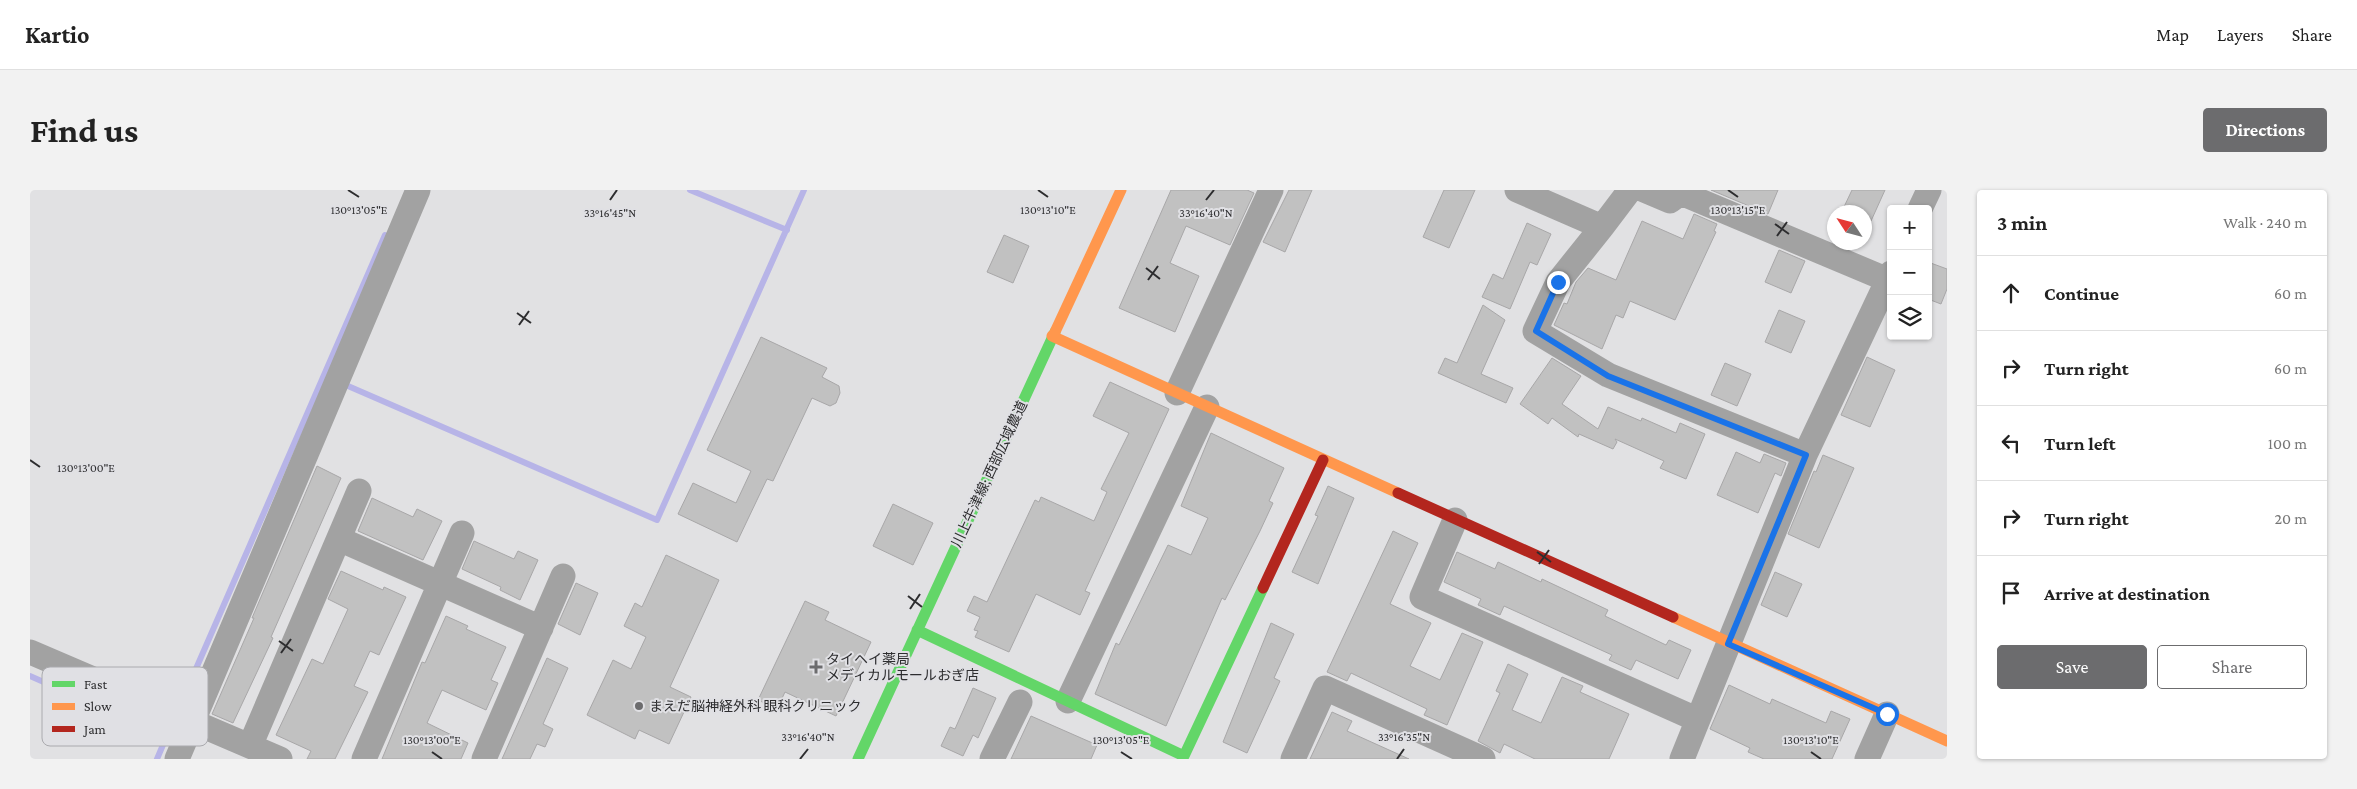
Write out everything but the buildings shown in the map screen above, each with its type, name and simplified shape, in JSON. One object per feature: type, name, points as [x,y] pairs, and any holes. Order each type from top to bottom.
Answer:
[{"type":"street","points":[[208,686],[418,190]]},
{"type":"street","name":"川上牛津線; 西部広域農道","points":[[858,759],[1121,190]]},
{"type":"street","points":[[1177,393],[1271,190]]},
{"type":"street","points":[[1517,190],[1602,227]]},
{"type":"street","points":[[1630,190],[1558,282],[1536,331],[1608,376],[1806,455]]},
{"type":"street","points":[[1644,190],[1670,201],[1682,192],[1887,275]]},
{"type":"street","points":[[1922,205],[1929,190]]},
{"type":"street","points":[[1936,190],[1947,195]]},
{"type":"street","points":[[1682,759],[1696,719],[1806,455],[1887,280]]},
{"type":"street","points":[[1052,336],[1728,644],[1947,741]]},
{"type":"street","points":[[1068,702],[1207,407]]},
{"type":"street","points":[[917,630],[1184,756],[1323,460]]},
{"type":"street","points":[[250,746],[359,491]]},
{"type":"street","points":[[1455,520],[1422,597],[1696,719]]},
{"type":"street","points":[[364,759],[462,533]]},
{"type":"street","points":[[339,539],[540,628]]},
{"type":"street","points":[[484,759],[563,576]]},
{"type":"street","points":[[30,652],[66,667]]},
{"type":"street","points":[[1293,759],[1325,688],[1483,759]]},
{"type":"street","points":[[992,759],[1020,702]]},
{"type":"street","points":[[1867,759],[1887,714]]},
{"type":"street","points":[[208,728],[280,759]]},
{"type":"street","points":[[177,759],[182,746]]},
{"type":"waterway","points":[[690,190],[787,230]]},
{"type":"waterway","points":[[348,386],[657,520],[804,190]]},
{"type":"waterway","points":[[197,667],[385,235]]},
{"type":"waterway","points":[[30,676],[42,681]]},
{"type":"waterway","points":[[157,759],[163,746]]},
{"type":"traffic: fast","points":[[858,759],[1055,332]]},
{"type":"traffic: fast","points":[[917,630],[1184,756],[1263,588]]},
{"type":"traffic: slow","points":[[1055,332],[1121,190]]},
{"type":"traffic: slow","points":[[1052,336],[1398,493]]},
{"type":"traffic: slow","points":[[1673,617],[1947,741]]},
{"type":"traffic: jam","points":[[1263,588],[1323,460]]},
{"type":"traffic: jam","points":[[1398,493],[1673,617]]},
{"type":"place","name":"タイヘイ薬局 メディカルモールおぎ店","points":[[816,667]]},
{"type":"place","name":"まえだ脳神経外科 眼科クリニック","points":[[639,706]]},
{"type":"route","points":[[1558,282],[1536,331],[1608,376],[1806,455],[1728,644],[1887,714]]}]
